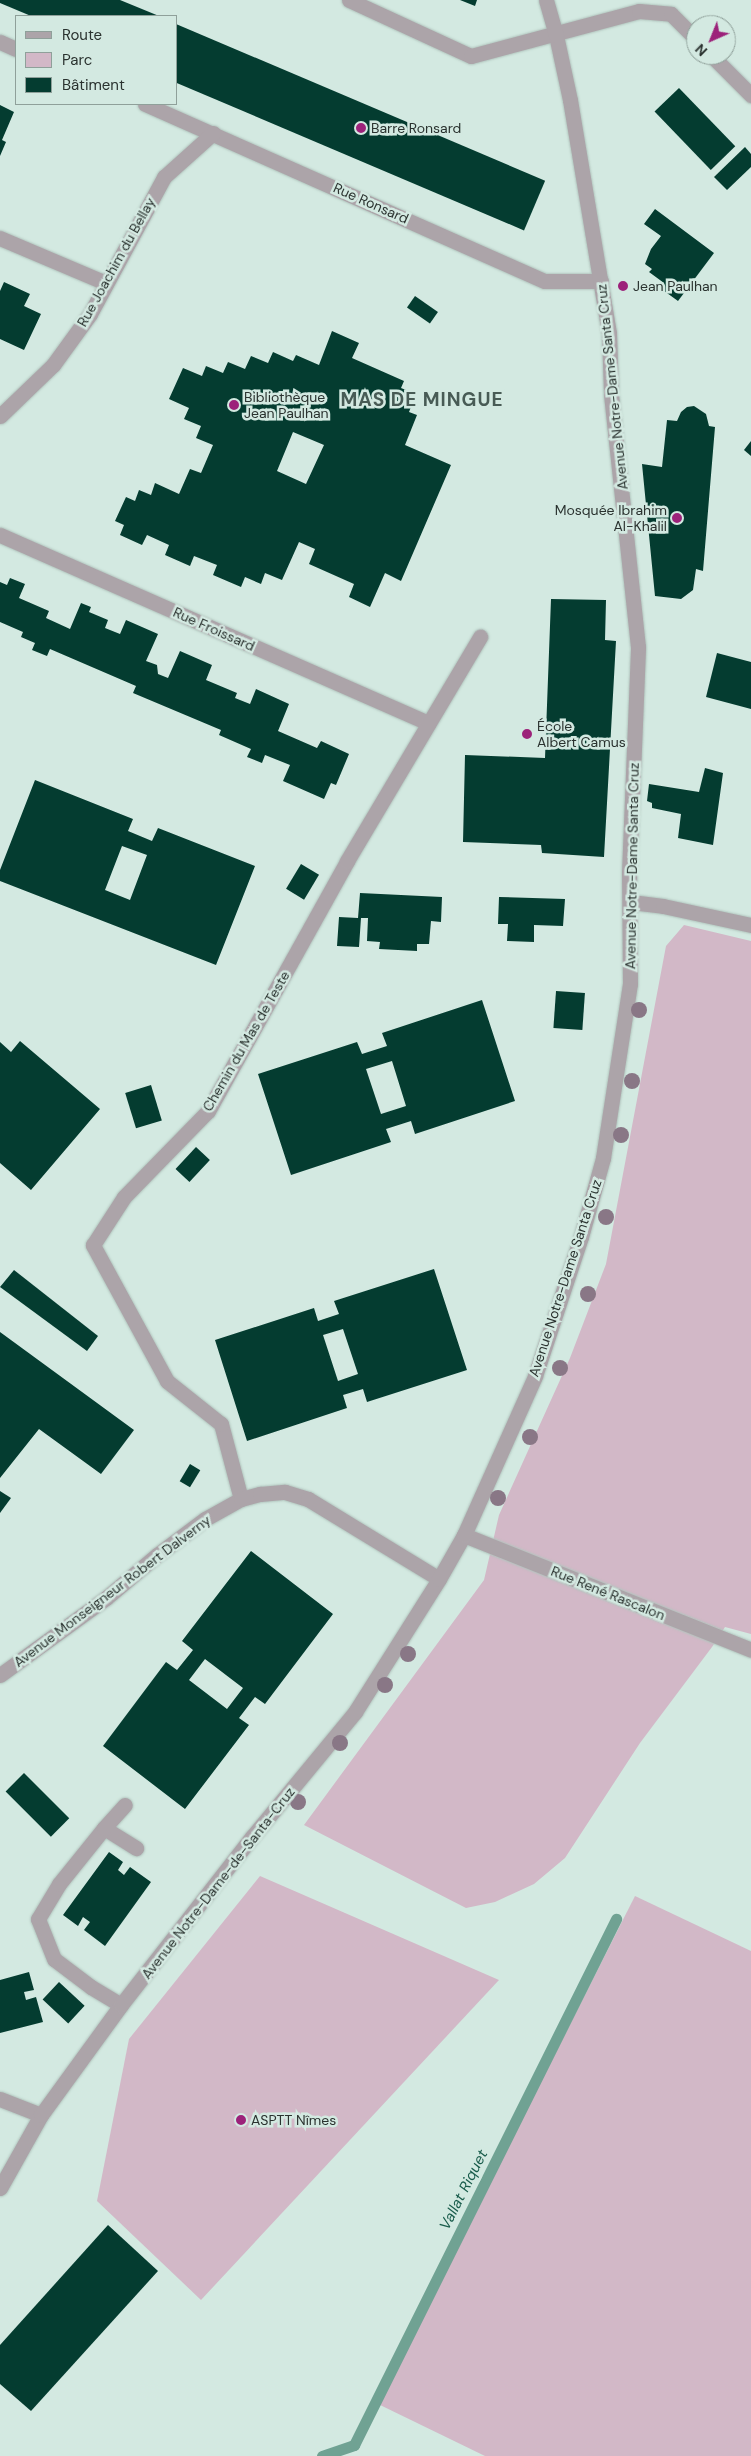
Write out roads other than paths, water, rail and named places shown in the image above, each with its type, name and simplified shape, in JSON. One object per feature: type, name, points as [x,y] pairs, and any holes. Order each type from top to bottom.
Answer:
[{"type":"street","points":[[349,0],[471,56],[556,35],[639,11],[671,14],[686,29]]},
{"type":"street","name":"Avenue Notre-Dame Santa Cruz","points":[[439,1579],[464,1535],[535,1376],[581,1237],[603,1158],[630,984],[631,902],[629,873],[638,647],[611,393],[609,333],[570,100],[556,35],[546,0]]},
{"type":"street","points":[[0,42],[15,49]]},
{"type":"street","points":[[722,65],[751,95]]},
{"type":"street","name":"Rue Ronsard","points":[[147,105],[545,281],[601,281]]},
{"type":"street","name":"Rue Joachim du Bellay","points":[[0,416],[53,365],[90,314],[164,177],[213,133]]},
{"type":"street","points":[[0,238],[106,283]]},
{"type":"street","name":"Rue Froissard","points":[[0,535],[429,723]]},
{"type":"street","name":"Chemin du Mas de Teste","points":[[241,1499],[221,1424],[167,1381],[93,1244],[124,1198],[208,1111],[348,861],[480,637]]},
{"type":"street","points":[[631,902],[663,906],[751,925]]},
{"type":"street","name":"Avenue Monseigneur Robert Dalverny","points":[[0,1675],[106,1598],[156,1556],[205,1519],[241,1499],[260,1494],[285,1492],[308,1499],[439,1579]]},
{"type":"street","name":"Rue René Rascalon","points":[[464,1535],[751,1650]]},
{"type":"street","name":"Avenue Notre-Dame-de-Santa-Cruz","points":[[0,2188],[41,2115],[122,2005],[252,1837],[355,1712],[439,1579]]},
{"type":"street","points":[[122,2005],[90,1987],[54,1959],[38,1919],[59,1884],[125,1805]]},
{"type":"street","points":[[104,1828],[136,1848]]},
{"type":"street","points":[[0,2099],[41,2115]]},
{"type":"waterway","name":"Vallat Riquet","points":[[322,2456],[354,2445],[616,1919]]},
{"type":"place","name":"Barre Ronsard","points":[[361,128]]},
{"type":"place","name":"Jean Paulhan","points":[[623,286]]},
{"type":"place","name":"Bibliothèque Jean Paulhan","points":[[234,405]]},
{"type":"place","name":"Mosquée Ibrahim Al-Khalil","points":[[677,518]]},
{"type":"place","name":"École Albert Camus","points":[[527,734]]},
{"type":"place","name":"ASPTT Nîmes","points":[[241,2120]]},
{"type":"district","name":"MAS DE MINGUE","points":[[422,400]]}]
